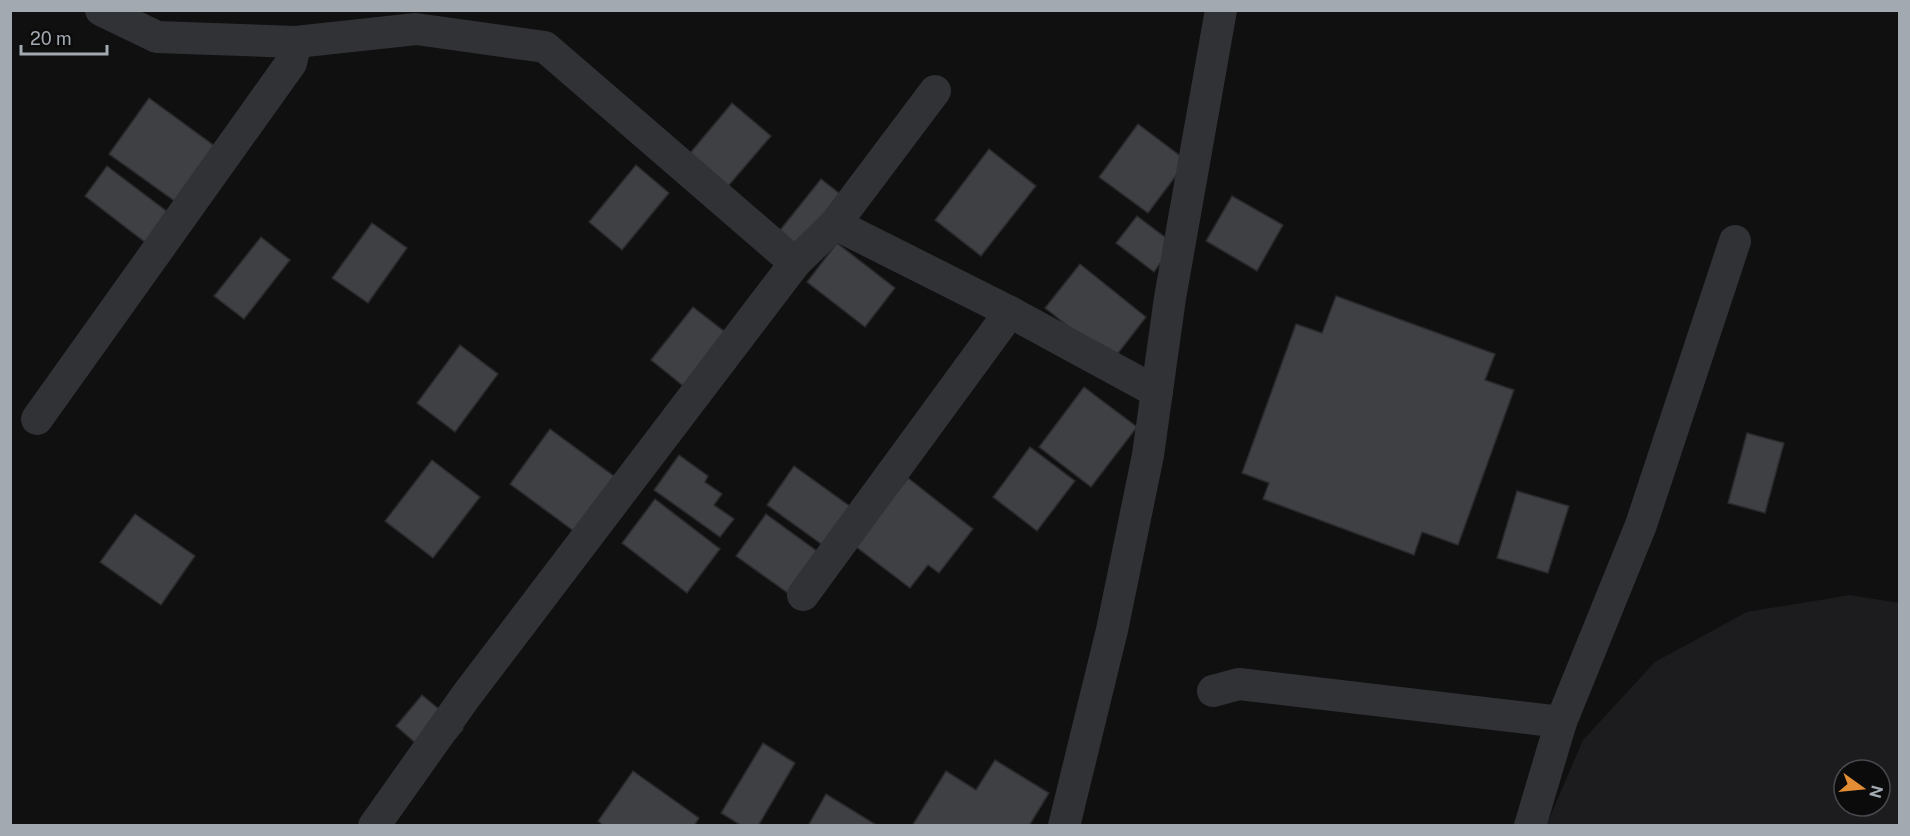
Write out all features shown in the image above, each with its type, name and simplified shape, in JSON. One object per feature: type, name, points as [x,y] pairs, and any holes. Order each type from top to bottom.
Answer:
[{"type":"street","points":[[101,10],[157,37],[296,42],[416,29],[545,47],[795,263]]},
{"type":"street","points":[[1064,825],[1112,630],[1148,455],[1170,298],[1221,10]]},
{"type":"street","points":[[37,419],[291,63],[296,42]]},
{"type":"street","points":[[374,825],[466,696],[795,263],[835,224],[935,91]]},
{"type":"street","points":[[835,224],[1010,312],[1157,392]]},
{"type":"street","points":[[1530,825],[1561,723],[1641,525],[1735,241]]},
{"type":"street","points":[[803,595],[1010,312]]},
{"type":"street","points":[[1213,692],[1239,684],[1561,723]]},
{"type":"shaded area","points":[[1850,595],[1899,603],[1899,825],[1546,826],[1583,740],[1655,662],[1747,612]]},
{"type":"building","points":[[149,98],[216,147],[176,202],[109,154]]},
{"type":"building","points":[[732,103],[771,136],[724,191],[686,158]]},
{"type":"building","points":[[1138,124],[1187,161],[1148,213],[1099,177]]},
{"type":"building","points":[[989,149],[1036,186],[981,256],[935,220]]},
{"type":"building","points":[[636,165],[669,193],[622,250],[589,222]]},
{"type":"building","points":[[107,166],[169,213],[146,243],[85,196]]},
{"type":"building","points":[[821,179],[858,208],[814,264],[777,234]]},
{"type":"building","points":[[1232,196],[1283,225],[1257,271],[1206,241]]},
{"type":"building","points":[[1137,216],[1174,244],[1154,272],[1116,243]]},
{"type":"building","points":[[372,223],[407,248],[368,303],[332,278]]},
{"type":"building","points":[[261,237],[290,260],[244,319],[214,296]]},
{"type":"building","points":[[837,243],[895,288],[865,327],[807,282]]},
{"type":"building","points":[[1080,264],[1146,317],[1112,361],[1045,308]]},
{"type":"building","points":[[1336,296],[1495,354],[1485,380],[1514,390],[1458,545],[1422,532],[1414,555],[1263,499],[1269,483],[1242,473],[1296,324],[1322,333]]},
{"type":"building","points":[[693,307],[729,335],[687,389],[651,360]]},
{"type":"building","points":[[460,345],[498,374],[455,432],[417,403]]},
{"type":"building","points":[[1084,387],[1137,427],[1091,487],[1039,447]]},
{"type":"building","points":[[550,429],[634,491],[594,546],[510,484]]},
{"type":"building","points":[[1747,433],[1784,443],[1765,513],[1728,503]]},
{"type":"building","points":[[1030,447],[1075,481],[1037,531],[993,497]]},
{"type":"building","points":[[679,455],[708,476],[705,482],[722,494],[714,505],[734,519],[720,537],[654,490]]},
{"type":"building","points":[[432,460],[480,497],[433,558],[385,521]]},
{"type":"building","points":[[794,466],[851,507],[824,546],[767,505]]},
{"type":"building","points":[[908,478],[973,529],[939,573],[928,565],[910,588],[855,546]]},
{"type":"building","points":[[1517,491],[1569,506],[1548,573],[1497,558]]},
{"type":"building","points":[[655,499],[720,549],[687,593],[622,543]]},
{"type":"building","points":[[135,514],[195,556],[161,605],[100,562]]},
{"type":"building","points":[[766,514],[821,554],[792,596],[736,556]]},
{"type":"building","points":[[422,695],[463,729],[436,761],[396,726]]},
{"type":"building","points":[[763,743],[795,763],[758,826],[742,826],[721,813]]},
{"type":"building","points":[[995,760],[1049,793],[1029,826],[912,826],[946,771],[976,790]]},
{"type":"building","points":[[633,771],[699,818],[694,826],[604,826],[598,821]]},
{"type":"building","points":[[826,794],[878,826],[808,826]]}]
